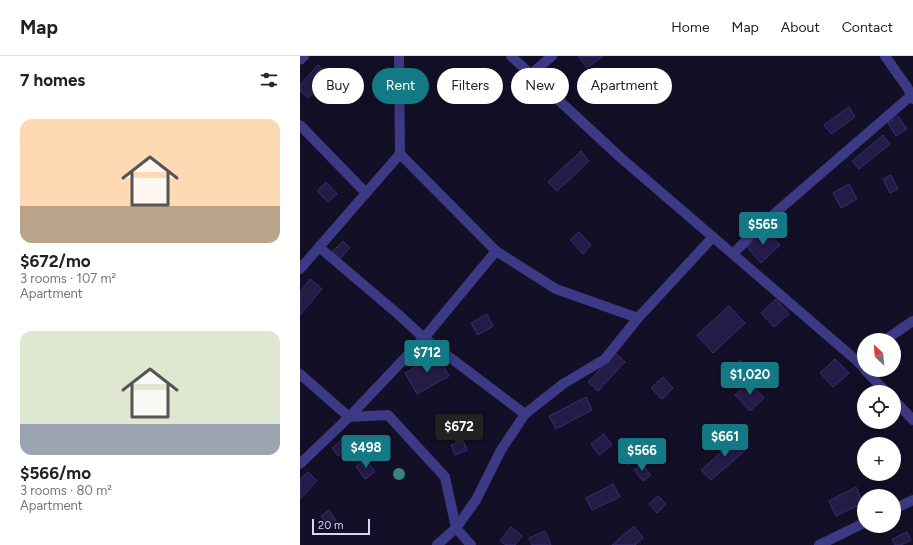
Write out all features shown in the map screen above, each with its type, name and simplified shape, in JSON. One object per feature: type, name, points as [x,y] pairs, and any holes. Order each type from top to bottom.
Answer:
[{"type":"street","points":[[300,60],[304,56]]},
{"type":"street","points":[[300,269],[400,154],[399,56]]},
{"type":"street","points":[[511,56],[524,68]]},
{"type":"street","points":[[538,68],[552,56]]},
{"type":"street","points":[[733,254],[759,227],[851,146],[913,96],[885,56]]},
{"type":"street","points":[[563,104],[621,158],[733,254],[857,355]]},
{"type":"street","points":[[300,125],[366,193]]},
{"type":"street","points":[[400,154],[496,251],[556,289],[638,318]]},
{"type":"street","points":[[437,545],[456,528],[476,500],[502,450],[526,414],[562,384],[605,359],[638,318],[714,237]]},
{"type":"street","points":[[319,247],[424,338],[526,414]]},
{"type":"street","points":[[300,464],[349,417],[424,338],[496,251]]},
{"type":"street","points":[[895,333],[913,321]]},
{"type":"street","points":[[300,374],[349,417],[388,415],[445,477],[456,528],[471,545]]},
{"type":"street","points":[[872,377],[880,385]]},
{"type":"street","points":[[901,407],[913,420]]},
{"type":"street","points":[[901,506],[913,500]]},
{"type":"street","points":[[819,545],[857,527]]},
{"type":"building","points":[[578,56],[603,56],[587,68]]},
{"type":"building","points":[[312,72],[312,94],[308,98],[300,91],[300,85]]},
{"type":"building","points":[[849,107],[855,117],[831,134],[824,125]]},
{"type":"building","points":[[898,116],[907,129],[896,136],[888,123]]},
{"type":"building","points":[[883,135],[890,144],[859,169],[852,161]]},
{"type":"building","points":[[581,151],[589,161],[557,191],[548,182]]},
{"type":"building","points":[[891,175],[898,189],[890,193],[883,179]]},
{"type":"building","points":[[326,182],[337,194],[328,202],[317,191]]},
{"type":"building","points":[[849,184],[857,199],[841,208],[833,193]]},
{"type":"building","points":[[766,230],[780,245],[761,263],[747,247]]},
{"type":"building","points":[[579,232],[591,245],[583,254],[570,240]]},
{"type":"building","points":[[343,241],[350,248],[338,261],[330,254]]},
{"type":"building","points":[[310,279],[322,289],[300,315],[300,292]]},
{"type":"building","points":[[776,299],[789,314],[774,327],[761,313]]},
{"type":"building","points":[[729,306],[745,323],[713,353],[697,335]]},
{"type":"building","points":[[487,314],[493,326],[478,335],[471,323]]},
{"type":"building","points":[[615,353],[625,362],[598,391],[588,382]]},
{"type":"building","points":[[437,355],[449,376],[417,394],[405,373]]},
{"type":"building","points":[[835,359],[849,373],[833,387],[820,373]]},
{"type":"building","points":[[740,360],[751,373],[735,387],[724,375]]},
{"type":"building","points":[[663,377],[673,388],[662,399],[651,388]]},
{"type":"building","points":[[749,382],[764,398],[750,411],[735,395]]},
{"type":"building","points":[[586,397],[592,410],[556,429],[549,416]]},
{"type":"building","points":[[604,434],[612,445],[599,455],[591,444]]},
{"type":"building","points":[[739,436],[749,447],[711,480],[701,470]]},
{"type":"building","points":[[345,437],[352,444],[338,456],[332,448]]},
{"type":"building","points":[[463,440],[467,450],[455,455],[451,445]]},
{"type":"building","points":[[629,448],[637,458],[628,465],[621,455]]},
{"type":"building","points":[[366,459],[375,472],[365,479],[356,466]]},
{"type":"building","points":[[642,464],[651,475],[643,481],[634,470]]},
{"type":"building","points":[[308,472],[317,481],[300,499],[300,479]]},
{"type":"building","points":[[613,484],[620,497],[592,510],[586,498]]},
{"type":"building","points":[[856,487],[857,506],[836,516],[829,501]]},
{"type":"building","points":[[658,496],[666,504],[657,513],[649,504]]},
{"type":"building","points":[[329,510],[337,522],[329,527],[321,516]]},
{"type":"building","points":[[634,526],[643,538],[635,545],[612,545]]},
{"type":"building","points":[[511,527],[522,536],[515,545],[506,545],[500,541]]},
{"type":"building","points":[[545,531],[551,545],[532,545],[529,538]]},
{"type":"building","points":[[907,532],[911,540],[901,545],[895,545],[892,539]]}]
